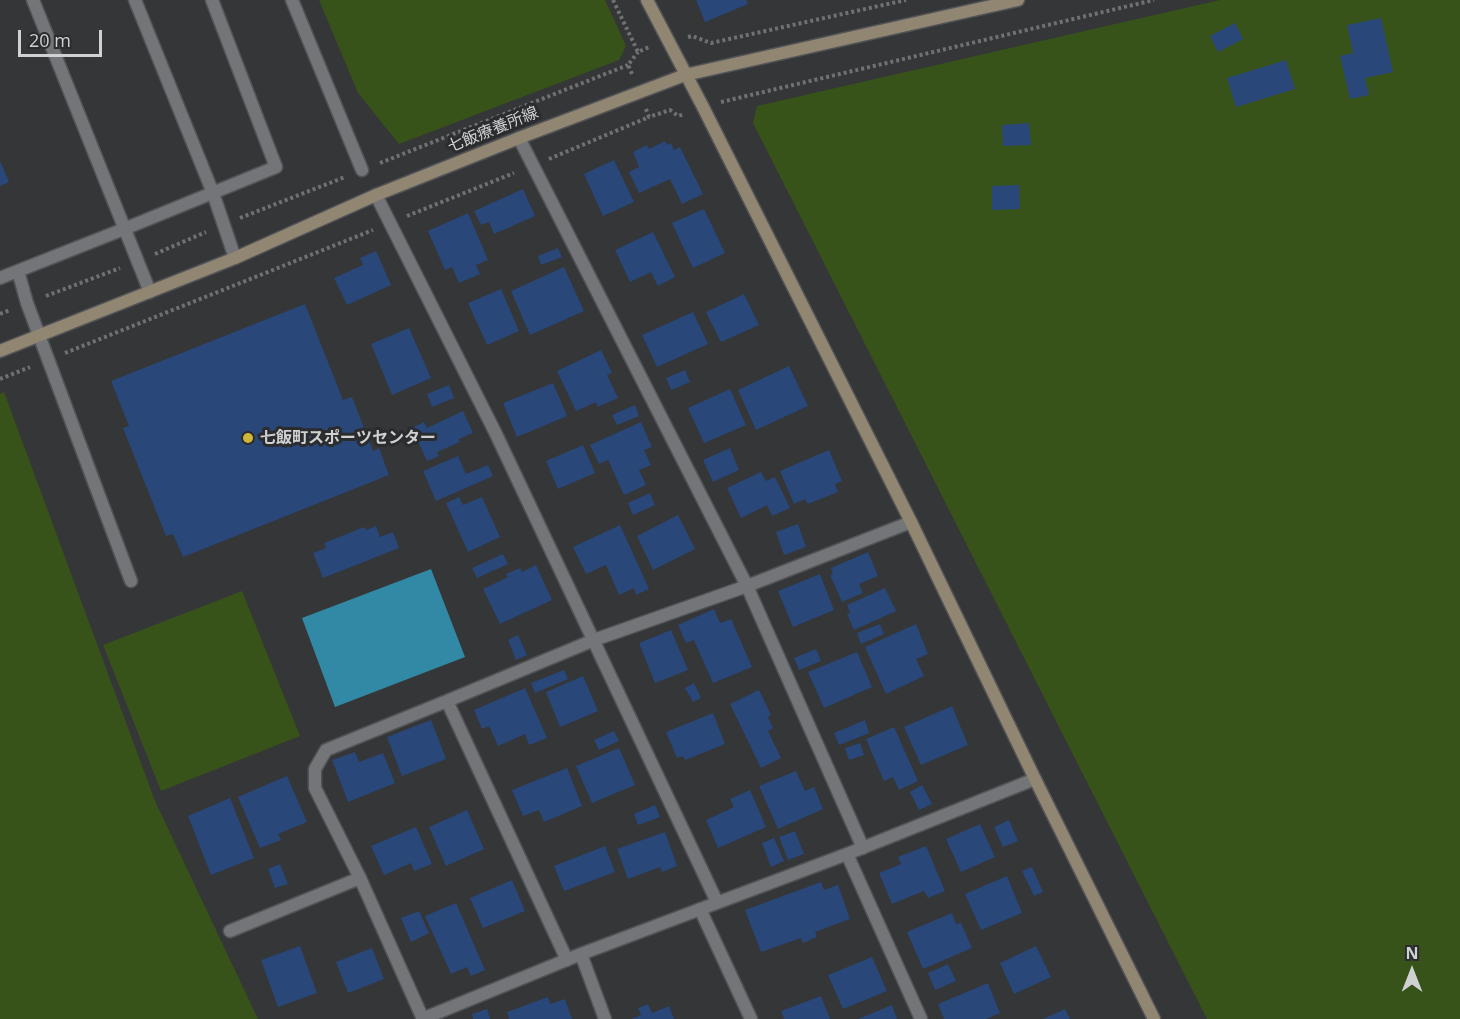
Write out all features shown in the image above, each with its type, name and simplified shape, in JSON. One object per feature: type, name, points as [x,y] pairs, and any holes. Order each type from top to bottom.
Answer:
[{"type":"street","points":[[33,0],[150,292]]},
{"type":"street","points":[[135,0],[213,193],[235,258]]},
{"type":"street","points":[[0,278],[276,167],[212,0]]},
{"type":"street","points":[[292,0],[362,170]]},
{"type":"street","points":[[647,0],[911,522],[1154,1019]]},
{"type":"street","name":"七飯療養所線","points":[[0,351],[235,258],[376,195],[685,75],[1018,0]]},
{"type":"street","points":[[519,138],[747,586],[863,848]]},
{"type":"street","points":[[376,195],[496,434],[717,902]]},
{"type":"street","points":[[18,271],[27,303],[131,580]]},
{"type":"street","points":[[911,522],[747,586],[594,640],[326,750],[315,769],[315,788],[360,878],[423,1019],[581,954],[863,848],[1035,779]]},
{"type":"street","points":[[447,702],[567,960]]},
{"type":"street","points":[[847,854],[921,1019]]},
{"type":"street","points":[[230,931],[360,878]]},
{"type":"street","points":[[700,909],[751,1019]]},
{"type":"street","points":[[581,954],[606,1019]]},
{"type":"path","points":[[613,0],[638,52]]},
{"type":"path","points":[[0,314],[138,262],[224,225],[628,65],[638,52],[668,39],[692,36],[711,43],[906,0]]},
{"type":"path","points":[[0,379],[670,110],[678,116],[734,98],[1154,0]]},
{"type":"path","points":[[628,65],[649,117]]},
{"type":"green space","points":[[319,0],[605,0],[626,46],[619,60],[399,144],[358,93]]},
{"type":"green space","points":[[1220,0],[1460,0],[1460,1019],[1207,1019],[753,123],[757,106]]},
{"type":"green space","points":[[4,392],[155,801],[258,1019],[0,1019],[0,394]]},
{"type":"green space","points":[[242,591],[300,736],[161,791],[103,645]]},
{"type":"water","points":[[431,569],[465,657],[335,707],[302,618]]},
{"type":"building","points":[[696,0],[746,0],[748,4],[705,22]]},
{"type":"building","points":[[1381,18],[1393,72],[1365,78],[1369,95],[1350,99],[1340,56],[1353,53],[1347,25]]},
{"type":"building","points":[[1235,23],[1243,39],[1218,52],[1210,36]]},
{"type":"building","points":[[1286,60],[1295,89],[1236,107],[1227,78]]},
{"type":"building","points":[[1029,123],[1031,145],[1003,146],[1002,125]]},
{"type":"building","points":[[665,141],[667,145],[671,143],[674,150],[680,147],[703,194],[682,204],[670,179],[639,193],[629,172],[639,167],[633,152],[647,145],[649,149]]},
{"type":"building","points":[[614,160],[634,202],[603,216],[584,174]]},
{"type":"building","points":[[0,161],[9,182],[0,186]]},
{"type":"building","points":[[1019,185],[1020,209],[992,210],[992,186]]},
{"type":"building","points":[[523,189],[535,216],[494,234],[489,222],[481,225],[474,211]]},
{"type":"building","points":[[704,209],[725,253],[693,268],[672,223]]},
{"type":"building","points":[[468,213],[488,260],[476,265],[480,274],[459,283],[452,267],[445,270],[428,231]]},
{"type":"building","points":[[653,232],[675,277],[658,286],[651,272],[630,282],[615,250]]},
{"type":"building","points":[[558,248],[562,257],[541,265],[538,256]]},
{"type":"building","points":[[376,251],[391,285],[347,305],[334,278],[363,265],[360,258]]},
{"type":"building","points":[[564,267],[584,311],[530,335],[511,291]]},
{"type":"building","points":[[501,289],[519,331],[487,345],[468,303]]},
{"type":"building","points":[[744,294],[759,325],[721,342],[706,312]]},
{"type":"building","name":"七飯町スポーツセンター","points":[[305,304],[343,400],[352,397],[373,451],[379,448],[389,475],[183,557],[173,534],[166,536],[123,428],[129,426],[111,381]]},
{"type":"building","points":[[693,312],[708,344],[657,367],[642,335]]},
{"type":"building","points":[[409,328],[431,378],[392,395],[371,344]]},
{"type":"building","points":[[601,350],[612,373],[607,375],[618,398],[598,407],[596,402],[576,411],[557,371]]},
{"type":"building","points":[[789,366],[808,406],[756,430],[738,390]]},
{"type":"building","points":[[685,370],[690,382],[671,390],[666,378]]},
{"type":"building","points":[[553,383],[567,416],[517,437],[503,403]]},
{"type":"building","points":[[449,385],[454,398],[432,407],[427,394]]},
{"type":"building","points":[[730,389],[746,425],[704,443],[688,408]]},
{"type":"building","points":[[635,405],[639,416],[617,425],[612,415]]},
{"type":"building","points":[[463,411],[473,433],[459,439],[460,442],[437,452],[439,456],[427,461],[412,428],[424,422],[427,428]]},
{"type":"building","points":[[641,422],[652,447],[644,450],[651,465],[639,470],[646,485],[624,495],[608,460],[599,464],[590,445]]},
{"type":"building","points":[[583,445],[595,473],[558,489],[546,461]]},
{"type":"building","points":[[730,448],[739,470],[713,482],[703,460]]},
{"type":"building","points":[[829,450],[842,481],[835,484],[838,492],[808,504],[805,499],[794,504],[780,471]]},
{"type":"building","points":[[458,456],[466,474],[488,465],[493,476],[436,501],[423,471]]},
{"type":"building","points":[[761,472],[766,481],[775,477],[790,508],[772,516],[767,505],[741,518],[727,488]]},
{"type":"building","points":[[650,493],[655,505],[633,515],[628,503]]},
{"type":"building","points":[[459,497],[463,505],[482,497],[500,537],[468,552],[446,503]]},
{"type":"building","points":[[678,515],[695,549],[653,570],[637,536]]},
{"type":"building","points":[[798,524],[806,547],[784,555],[776,532]]},
{"type":"building","points":[[620,525],[649,589],[636,595],[634,588],[619,595],[606,565],[586,574],[573,547]]},
{"type":"building","points":[[376,526],[380,537],[393,532],[399,548],[323,578],[313,553],[326,548],[324,543],[364,527],[366,530]]},
{"type":"building","points":[[868,552],[878,576],[859,584],[863,593],[842,602],[830,575],[833,574],[831,568]]},
{"type":"building","points":[[503,554],[508,564],[477,578],[472,568]]},
{"type":"building","points":[[536,565],[552,600],[500,624],[483,589],[508,577],[506,574],[520,568],[522,572]]},
{"type":"building","points":[[820,574],[834,610],[793,627],[778,591]]},
{"type":"building","points":[[885,588],[896,611],[854,630],[847,614],[850,613],[847,605]]},
{"type":"building","points":[[714,609],[720,623],[731,619],[752,667],[713,683],[694,640],[686,643],[678,625]]},
{"type":"building","points":[[880,624],[884,634],[861,644],[857,633]]},
{"type":"building","points":[[916,624],[928,654],[916,659],[924,676],[886,694],[865,647]]},
{"type":"building","points":[[671,630],[688,670],[655,683],[639,643]]},
{"type":"building","points":[[518,635],[527,655],[516,660],[508,640]]},
{"type":"building","points":[[816,649],[821,661],[799,670],[794,658]]},
{"type":"building","points":[[857,652],[872,687],[824,708],[808,672]]},
{"type":"building","points":[[564,670],[568,679],[535,693],[531,683]]},
{"type":"building","points":[[583,676],[598,711],[560,727],[546,692]]},
{"type":"building","points":[[694,683],[701,698],[693,702],[685,688]]},
{"type":"building","points":[[525,688],[547,738],[529,745],[525,734],[498,746],[489,726],[482,729],[474,710]]},
{"type":"building","points":[[759,690],[771,715],[768,717],[773,728],[768,731],[781,758],[761,768],[730,704]]},
{"type":"building","points":[[952,706],[968,745],[921,765],[904,727]]},
{"type":"building","points":[[713,713],[725,744],[685,760],[683,756],[677,758],[666,732]]},
{"type":"building","points":[[431,720],[446,759],[402,776],[387,737]]},
{"type":"building","points":[[865,720],[869,733],[839,745],[834,733]]},
{"type":"building","points":[[894,727],[918,781],[899,790],[893,777],[884,781],[866,739]]},
{"type":"building","points":[[614,731],[619,741],[599,750],[594,740]]},
{"type":"building","points":[[860,743],[864,755],[849,760],[845,748]]},
{"type":"building","points":[[619,748],[635,785],[592,803],[576,766]]},
{"type":"building","points":[[355,752],[359,762],[383,753],[395,783],[348,802],[332,760]]},
{"type":"building","points":[[567,768],[582,806],[544,822],[539,810],[523,816],[512,790]]},
{"type":"building","points":[[796,771],[805,791],[814,787],[823,809],[778,829],[759,786]]},
{"type":"building","points":[[287,776],[307,822],[278,834],[281,840],[260,848],[238,797]]},
{"type":"building","points":[[922,785],[932,804],[919,810],[910,792]]},
{"type":"building","points":[[750,790],[766,827],[718,848],[706,820],[734,807],[730,799]]},
{"type":"building","points":[[230,798],[254,858],[211,875],[188,816]]},
{"type":"building","points":[[655,805],[660,817],[638,825],[634,814]]},
{"type":"building","points":[[467,810],[484,849],[446,866],[429,827]]},
{"type":"building","points":[[1009,820],[1018,841],[1003,847],[994,827]]},
{"type":"building","points":[[980,824],[995,857],[961,872],[946,839]]},
{"type":"building","points":[[416,827],[432,864],[414,871],[411,863],[384,875],[371,846]]},
{"type":"building","points":[[795,831],[804,854],[788,860],[779,837]]},
{"type":"building","points":[[665,832],[677,866],[662,872],[660,867],[628,879],[617,849]]},
{"type":"building","points":[[774,838],[784,861],[771,867],[762,843]]},
{"type":"building","points":[[605,846],[615,872],[564,891],[554,866]]},
{"type":"building","points":[[926,846],[945,891],[928,898],[924,891],[892,904],[879,873],[901,864],[898,857]]},
{"type":"building","points":[[280,864],[288,884],[275,888],[268,869]]},
{"type":"building","points":[[1032,867],[1043,892],[1034,896],[1022,871]]},
{"type":"building","points":[[1007,876],[1022,913],[981,930],[965,894]]},
{"type":"building","points":[[512,880],[525,911],[483,928],[470,898]]},
{"type":"building","points":[[821,882],[824,890],[838,885],[850,919],[815,932],[817,937],[803,943],[801,938],[761,952],[745,910]]},
{"type":"building","points":[[456,903],[485,970],[471,976],[467,967],[451,974],[425,916]]},
{"type":"building","points":[[419,911],[429,933],[411,942],[401,918]]},
{"type":"building","points":[[952,913],[956,924],[961,923],[972,948],[923,969],[907,932]]},
{"type":"building","points":[[300,946],[317,993],[278,1007],[261,960]]},
{"type":"building","points":[[1036,946],[1051,977],[1014,994],[1000,963]]},
{"type":"building","points":[[372,948],[384,979],[348,993],[336,962]]},
{"type":"building","points":[[872,957],[887,991],[843,1009],[828,975]]},
{"type":"building","points":[[948,964],[956,981],[935,990],[928,973]]},
{"type":"building","points":[[988,983],[1000,1013],[986,1019],[944,1019],[938,1004]]},
{"type":"building","points":[[821,996],[830,1019],[784,1019],[781,1011]]},
{"type":"building","points":[[548,997],[550,1004],[565,999],[572,1019],[509,1019],[507,1012]]},
{"type":"building","points":[[648,1004],[652,1013],[669,1006],[674,1019],[631,1019],[641,1015],[638,1008]]},
{"type":"building","points":[[892,1005],[897,1019],[858,1019]]},
{"type":"building","points":[[487,1009],[490,1019],[473,1019],[472,1014]]},
{"type":"building","points":[[1065,1009],[1070,1019],[1043,1019]]},
{"type":"place","name":"七飯町スポーツセンター","points":[[248,438]]}]
